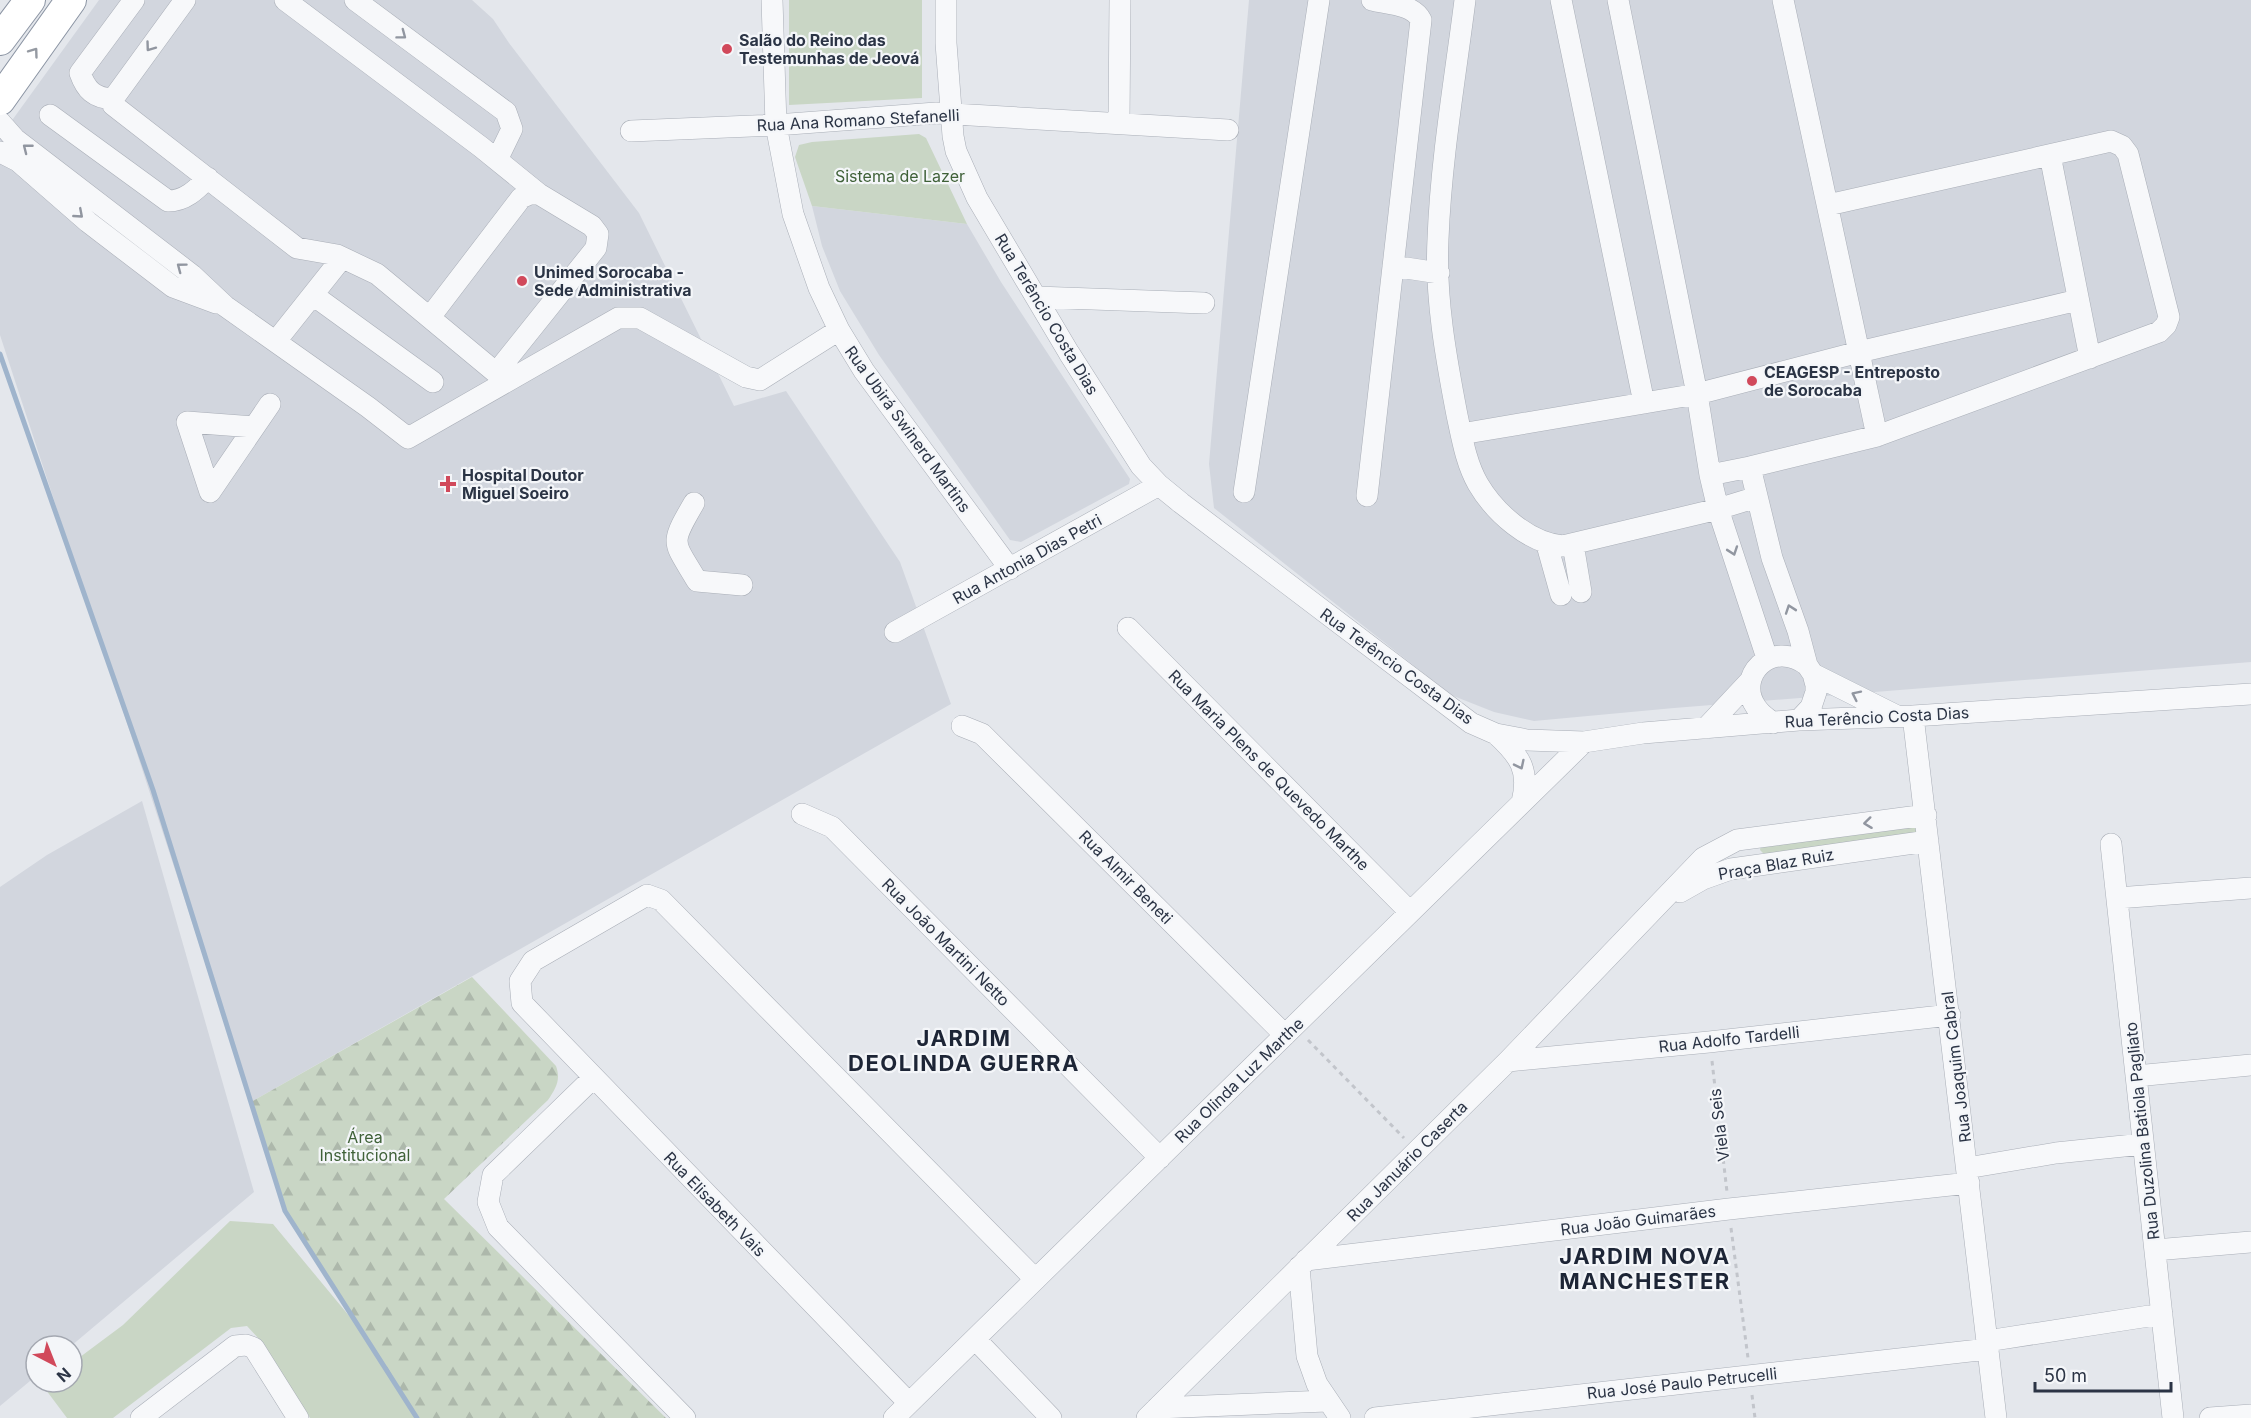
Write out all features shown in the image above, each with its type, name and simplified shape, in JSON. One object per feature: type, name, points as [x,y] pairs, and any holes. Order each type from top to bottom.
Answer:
[{"type":"highway","points":[[0,40],[30,0]]},
{"type":"highway","points":[[0,100],[71,0]]},
{"type":"street","points":[[113,99],[102,98],[92,93],[85,86],[80,73],[134,0]]},
{"type":"street","points":[[185,0],[113,99],[113,105],[297,248],[342,258],[377,274],[501,377]]},
{"type":"street","points":[[285,0],[540,194],[592,226],[598,234],[596,248],[501,377]]},
{"type":"street","points":[[355,0],[506,112],[512,129],[497,160]]},
{"type":"street","name":"Rua Ubirá Swinerd Martins","points":[[772,0],[776,125],[793,214],[819,288],[839,330],[864,371],[1010,569]]},
{"type":"street","name":"Rua Terêncio Costa Dias","points":[[946,0],[950,113],[957,151],[969,180],[1036,297],[1142,466],[1160,485],[1324,613],[1471,723],[1496,734],[1527,740],[1584,741],[1799,720],[1906,716],[2251,694]]},
{"type":"street","points":[[1119,122],[1120,0]]},
{"type":"street","points":[[1244,492],[1319,0]]},
{"type":"street","points":[[1367,496],[1421,20],[1411,9],[1372,0]]},
{"type":"street","points":[[1466,0],[1440,195],[1437,242],[1440,299],[1450,375],[1461,434],[1469,466],[1488,499],[1527,534],[1547,545],[1563,546],[1718,509],[1757,497]]},
{"type":"street","points":[[1561,0],[1644,404]]},
{"type":"street","points":[[1618,0],[1697,394],[1710,474],[1718,509],[1767,658]]},
{"type":"street","points":[[1783,0],[1877,436]]},
{"type":"street","name":"Rua Ana Romano Stefanelli","points":[[631,131],[776,125],[950,113],[1228,130]]},
{"type":"street","points":[[50,115],[168,201],[178,201],[192,193],[208,178]]},
{"type":"street","points":[[0,122],[15,139],[192,275],[225,306],[408,438],[501,377],[618,318],[640,318],[746,377],[760,380],[839,330]]},
{"type":"street","points":[[1710,474],[1750,467],[1877,436],[2159,332],[2166,326],[2169,317],[2128,154],[2121,146],[2110,141],[1828,205]]},
{"type":"street","points":[[0,152],[18,161],[88,222],[173,287],[225,306]]},
{"type":"street","points":[[2050,155],[2090,358]]},
{"type":"street","points":[[430,317],[521,198],[530,194],[540,194]]},
{"type":"street","points":[[276,341],[342,258]]},
{"type":"street","points":[[1393,266],[1439,273]]},
{"type":"street","points":[[313,295],[433,382]]},
{"type":"street","points":[[1036,297],[1204,303]]},
{"type":"street","points":[[1461,434],[1697,394],[1859,352],[2078,300]]},
{"type":"street","points":[[254,428],[270,404]]},
{"type":"street","points":[[1750,467],[1772,558],[1816,685],[1811,707],[1799,720]]},
{"type":"street","name":"Rua Antonia Dias Petri","points":[[895,632],[1160,485]]},
{"type":"street","points":[[694,503],[675,538],[681,555],[697,581],[742,585]]},
{"type":"street","points":[[1547,545],[1571,594],[1573,544]]},
{"type":"street","name":"Rua Maria Plens de Quevedo Marthe","points":[[1128,628],[1410,912]]},
{"type":"street","points":[[1706,728],[1750,681],[1759,665],[1767,658],[1777,655],[1798,658],[1810,669],[1906,716]]},
{"type":"street","points":[[1750,681],[1750,696],[1755,706],[1773,723]]},
{"type":"street","name":"Rua Joaquim Cabral","points":[[1906,716],[1926,815],[1996,1418]]},
{"type":"street","name":"Rua Almir Beneti","points":[[962,726],[982,734],[1290,1030]]},
{"type":"street","points":[[1496,734],[1522,764],[1526,777],[1522,802]]},
{"type":"street","name":"Rua Olinda Luz Marthe","points":[[901,1411],[1584,741]]},
{"type":"street","name":"Rua João Martini Netto","points":[[801,814],[832,827],[1160,1158]]},
{"type":"street","name":"Praça Blaz Ruiz","points":[[1664,901],[1703,858],[1737,840],[1926,815]]},
{"type":"street","name":"Praça Blaz Ruiz","points":[[1664,901],[1702,879],[1731,869],[1929,841]]},
{"type":"street","name":"Rua Duzolina Batiola Pagliato","points":[[2111,844],[2173,1418]]},
{"type":"street","points":[[2117,898],[2251,888]]},
{"type":"street","name":"Rua Elisabeth Vais","points":[[901,1411],[522,1003],[520,981],[533,961],[647,895],[661,900],[1035,1279]]},
{"type":"street","name":"Rua Januário Caserta","points":[[1152,1413],[1508,1061],[1664,901]]},
{"type":"street","name":"Rua Adolfo Tardelli","points":[[1508,1061],[1709,1042],[1950,1015]]},
{"type":"street","points":[[2136,1076],[2251,1065]]},
{"type":"street","points":[[593,1078],[493,1175],[488,1202],[498,1227],[685,1418]]},
{"type":"street","name":"Rua João Guimarães","points":[[1303,1264],[1729,1209],[1968,1175],[2056,1153],[2143,1144]]},
{"type":"street","points":[[2155,1250],[2251,1242]]},
{"type":"street","points":[[1303,1264],[1307,1356],[1317,1384],[1340,1418]]},
{"type":"street","name":"Rua José Paulo Petrucelli","points":[[1375,1418],[1750,1376],[1988,1345],[2162,1314]]},
{"type":"street","points":[[975,1339],[1051,1418]]},
{"type":"street","points":[[141,1418],[235,1346],[246,1345],[254,1348],[298,1418]]},
{"type":"street","points":[[1152,1413],[1327,1401]]},
{"type":"street","points":[[2210,1418],[2251,1415]]},
{"type":"path","points":[[1290,1030],[1417,1151]]},
{"type":"path","name":"Viela Seis","points":[[1709,1042],[1750,1376]]},
{"type":"shaded area","name":"Hospital Doutor Miguel Soeiro","points":[[99,0],[472,0],[493,19],[639,213],[734,406],[786,391],[900,562],[951,704],[251,1102],[0,335],[0,137]]},
{"type":"shaded area","name":"CEAGESP - Entreposto de Sorocaba","points":[[1249,0],[2251,0],[2251,662],[1534,721],[1494,712],[1451,695],[1214,508],[1209,464]]},
{"type":"shaded area","points":[[812,206],[967,224],[1001,282],[1130,479],[1129,484],[1021,542],[1010,540],[879,355],[840,291],[822,246]]},
{"type":"shaded area","points":[[142,801],[254,1192],[84,1335],[24,1334],[24,1386],[0,1406],[0,887],[47,855]]},
{"type":"green space","points":[[789,0],[922,0],[922,98],[789,105]]},
{"type":"green space","name":"Sistema de Lazer","points":[[919,134],[926,138],[967,224],[812,206],[795,157],[799,145],[812,142]]},
{"type":"green space","points":[[1916,824],[1917,833],[1765,855],[1760,850],[1761,845]]},
{"type":"green space","name":"Área Institucional","points":[[472,977],[556,1066],[558,1080],[548,1100],[444,1199],[666,1418],[417,1418],[285,1211],[251,1102]]},
{"type":"green space","points":[[230,1221],[273,1224],[360,1329],[417,1418],[310,1418],[259,1339],[247,1326],[231,1328],[113,1418],[67,1418],[49,1394],[84,1394],[84,1354],[123,1325]]},
{"type":"waterway","points":[[0,354],[153,790],[285,1211],[417,1418]]},
{"type":"place","name":"Salão do Reino das Testemunhas de Jeová","points":[[727,49]]},
{"type":"place","name":"Unimed Sorocaba - Sede Administrativa","points":[[522,281]]},
{"type":"place","name":"CEAGESP - Entreposto de Sorocaba","points":[[1752,381]]},
{"type":"place","name":"Hospital Doutor Miguel Soeiro","points":[[448,484]]},
{"type":"district","name":"JARDIM DEOLINDA GUERRA","points":[[964,1050]]},
{"type":"district","name":"JARDIM NOVA MANCHESTER","points":[[1645,1268]]}]
